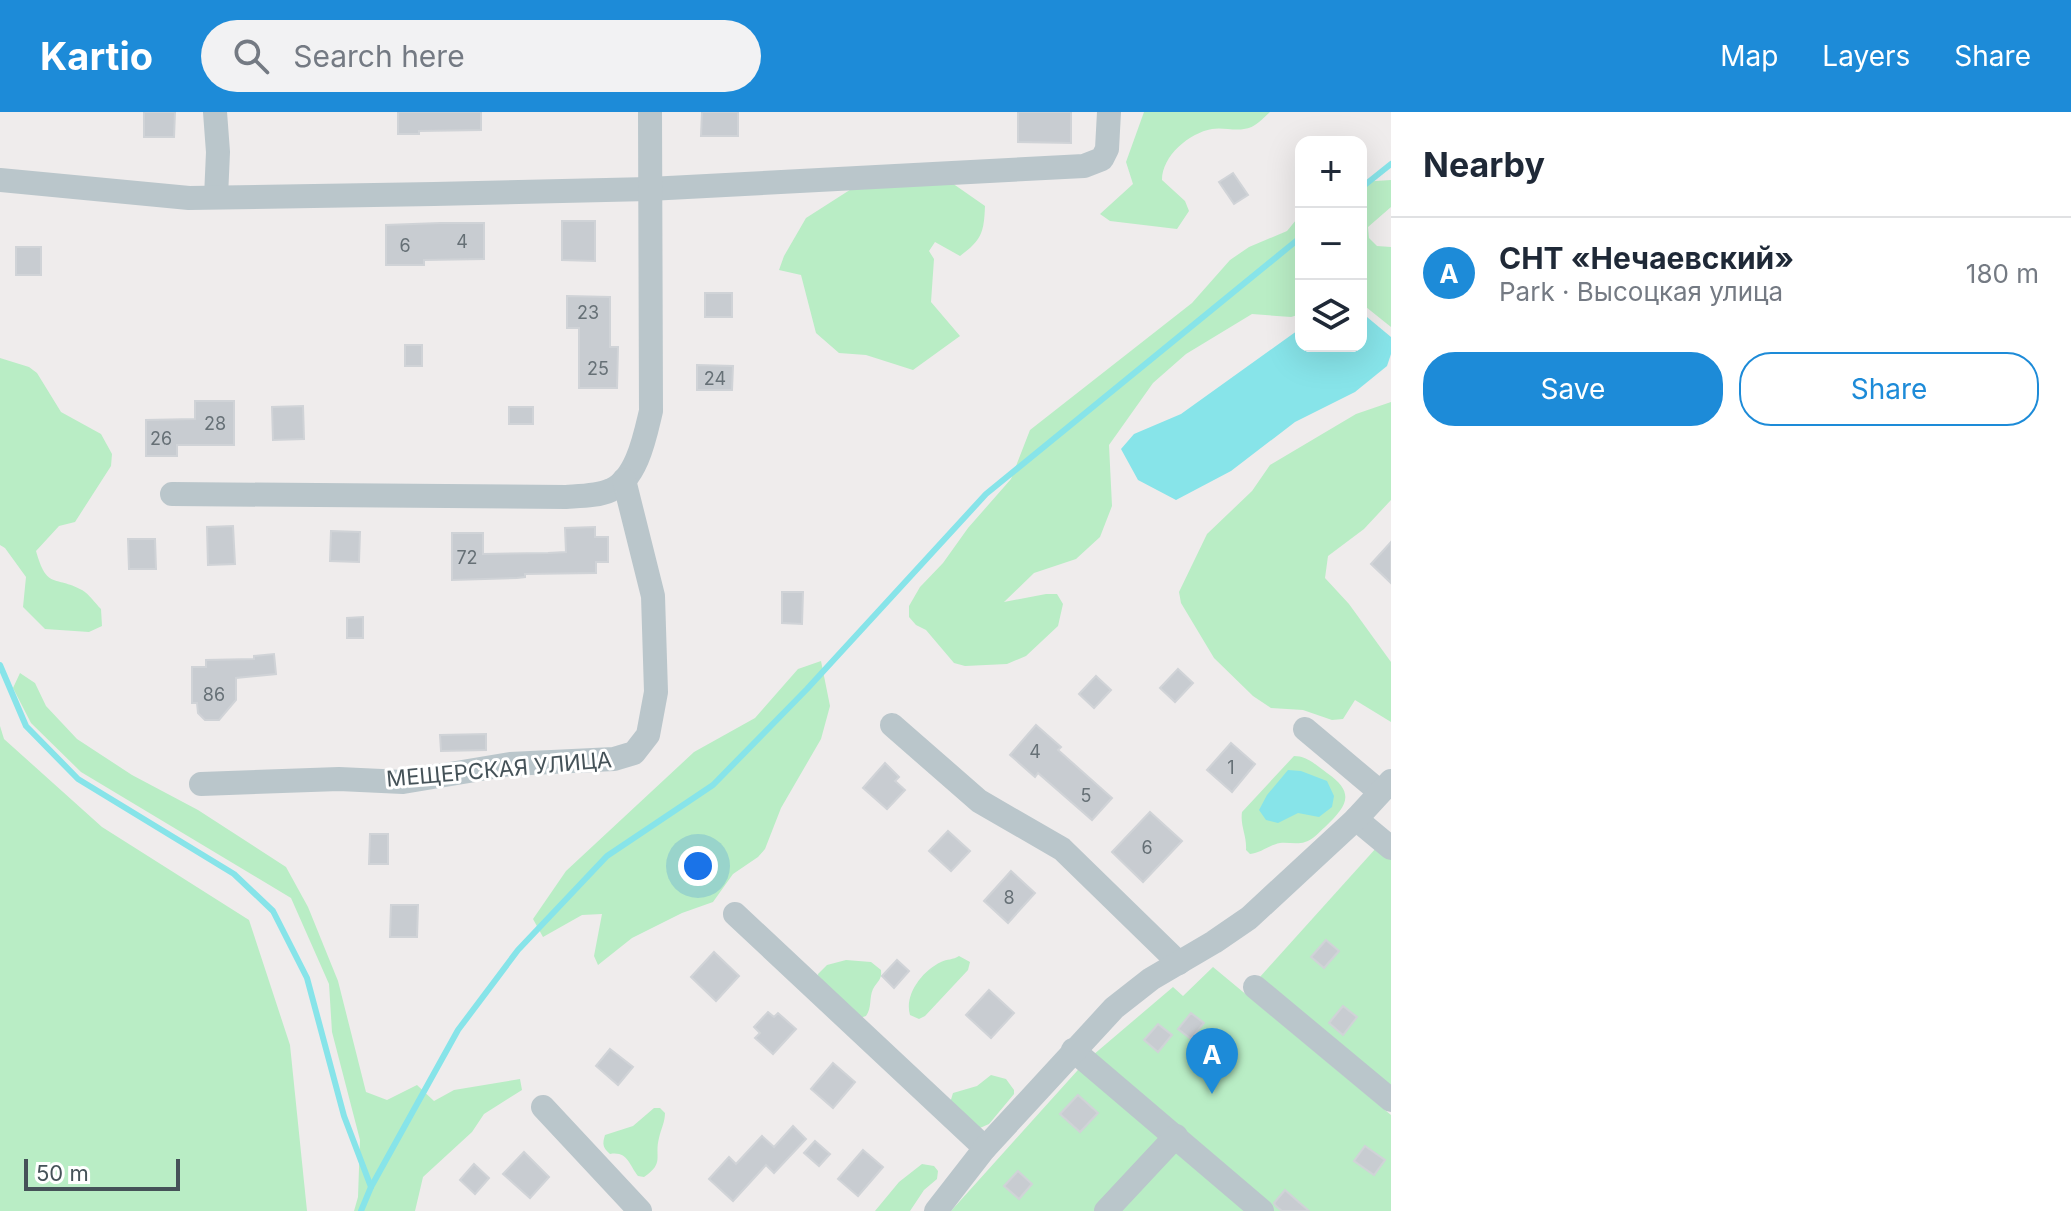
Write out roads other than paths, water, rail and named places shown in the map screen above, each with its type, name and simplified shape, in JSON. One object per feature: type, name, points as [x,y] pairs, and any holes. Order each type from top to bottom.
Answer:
[{"type":"street","points":[[215,112],[218,152],[216,197]]},
{"type":"street","points":[[172,494],[566,497],[609,491],[624,480],[639,452],[651,411],[650,112]]},
{"type":"street","points":[[0,180],[189,198],[649,189],[1094,164],[1102,159],[1107,149],[1109,112]]},
{"type":"street","name":"МЕЩЕРСКАЯ УЛИЦА","points":[[201,784],[339,779],[403,782],[510,764],[614,759],[634,753],[648,735],[656,692],[653,596],[624,480]]},
{"type":"street","points":[[892,725],[979,801],[1062,849],[1179,963]]},
{"type":"street","points":[[936,1211],[985,1148],[1114,1008],[1151,979],[1249,918],[1386,787],[1305,729]]},
{"type":"street","points":[[1356,819],[1391,848]]},
{"type":"street","points":[[735,914],[985,1148]]},
{"type":"street","points":[[1255,987],[1391,1100]]},
{"type":"street","points":[[1073,1050],[1262,1211]]},
{"type":"street","points":[[543,1107],[640,1211]]},
{"type":"street","points":[[1106,1211],[1176,1136]]},
{"type":"water","points":[[1367,317],[1391,337],[1387,366],[1355,392],[1295,422],[1231,471],[1176,500],[1138,480],[1121,449],[1134,434],[1181,414],[1295,332],[1295,352],[1367,352]]},
{"type":"water","points":[[1288,770],[1301,771],[1327,781],[1334,796],[1332,807],[1319,817],[1298,813],[1278,823],[1266,820],[1259,810]]},
{"type":"waterway","points":[[1367,183],[1391,164]]},
{"type":"waterway","points":[[361,1211],[371,1187],[458,1030],[518,950],[607,856],[713,785],[807,689],[986,494],[1295,242]]},
{"type":"waterway","points":[[0,665],[26,726],[78,779],[234,874],[273,911],[307,978],[344,1116],[371,1187]]},
{"type":"place","name":"СНТ «Нечаевский»","points":[[1212,1094]]}]
